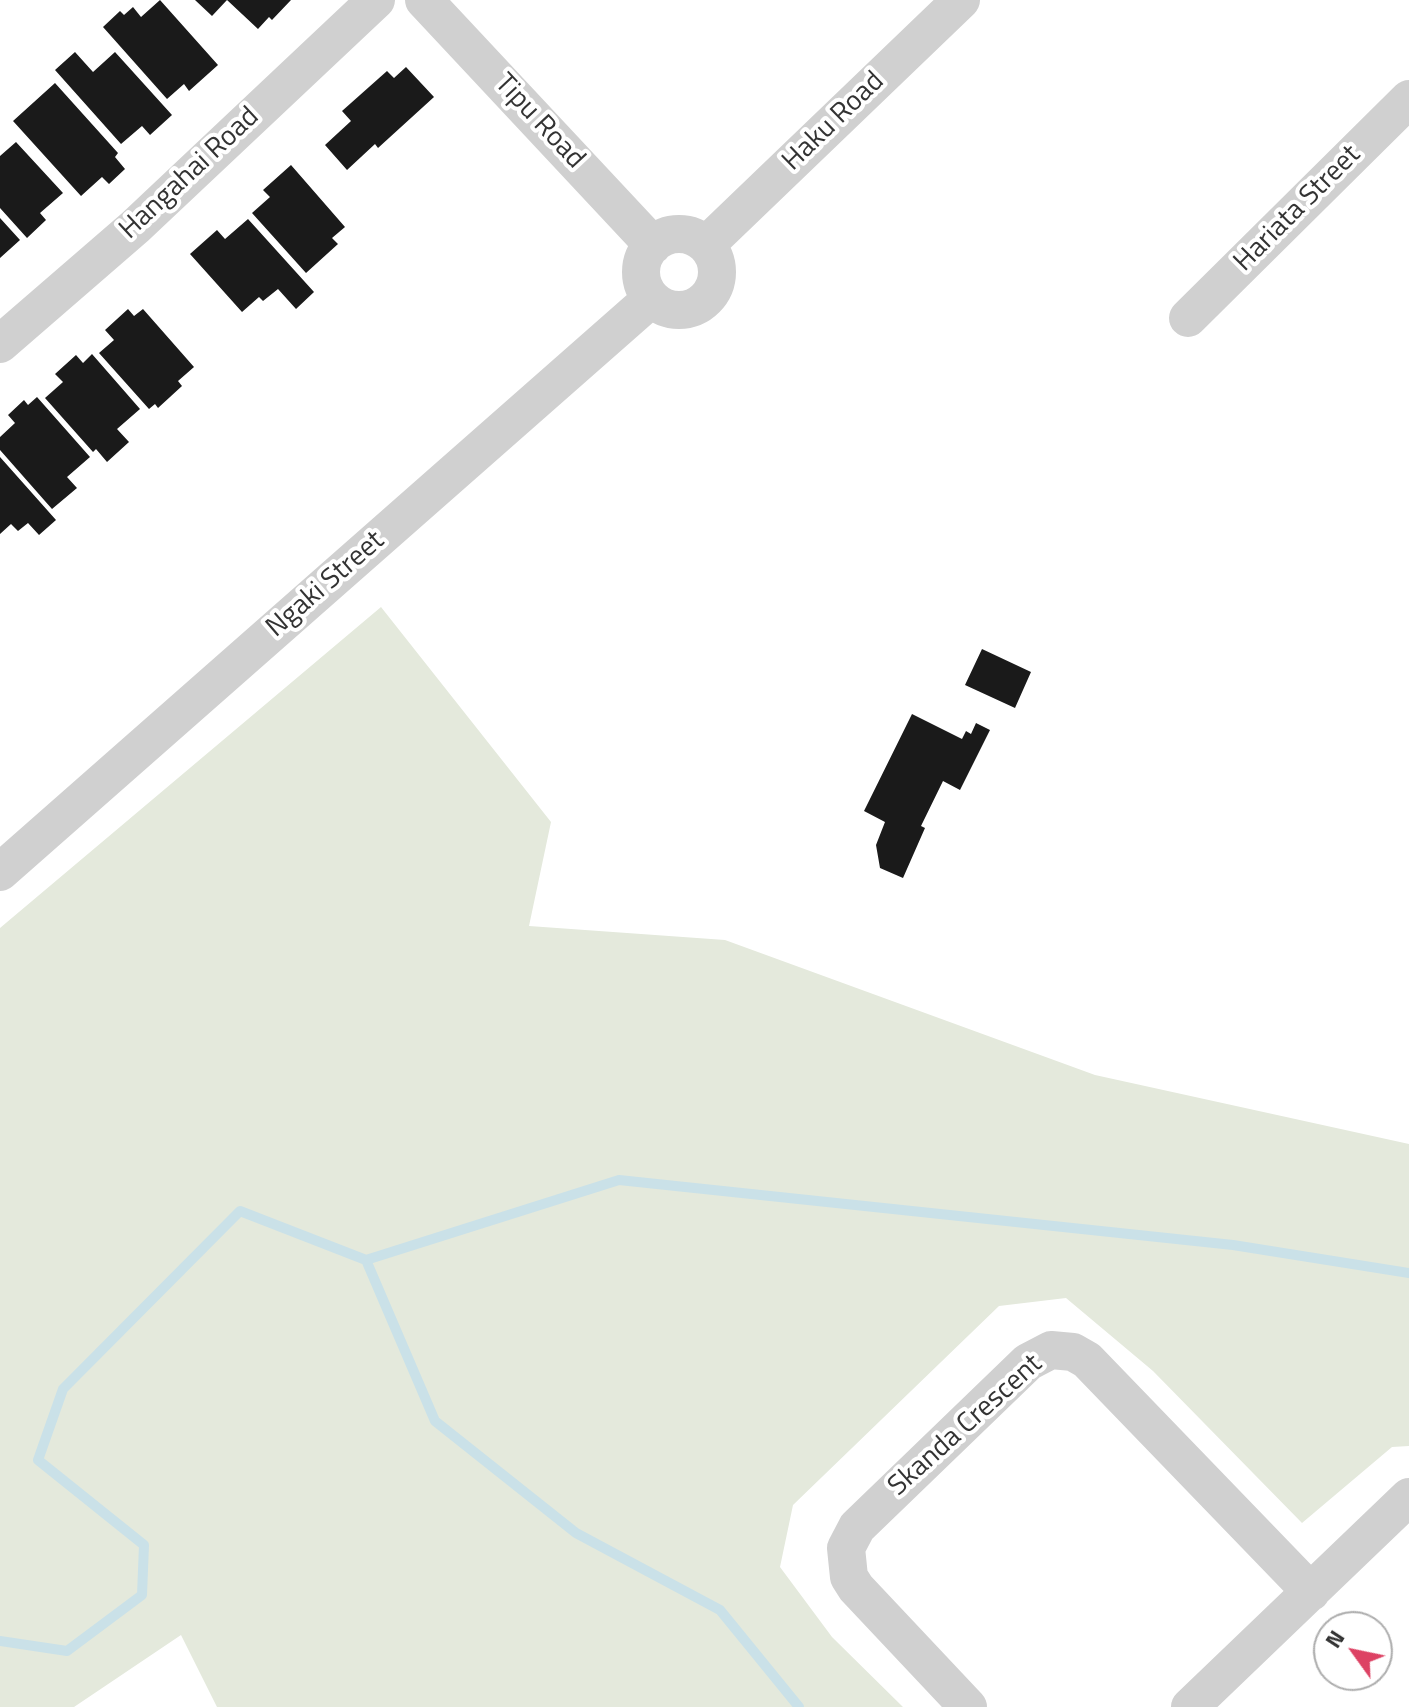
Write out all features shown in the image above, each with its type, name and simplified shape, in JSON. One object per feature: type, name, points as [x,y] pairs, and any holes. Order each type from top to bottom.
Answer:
[{"type":"street","name":"Hangahai Road","points":[[0,344],[135,227],[376,0]]},
{"type":"street","name":"Tipu Road","points":[[424,0],[653,245]]},
{"type":"street","name":"Haku Road","points":[[706,245],[961,0]]},
{"type":"street","name":"Hariata Street","points":[[1188,318],[1409,99]]},
{"type":"street","points":[[686,234],[706,245],[717,266],[713,290],[706,299],[685,311],[673,310],[651,299],[641,277],[646,254],[653,245],[663,238],[686,234]]},
{"type":"street","name":"Ngaki Street","points":[[0,872],[651,299]]},
{"type":"street","name":"Skanda Crescent","points":[[968,1707],[856,1588],[849,1577],[846,1548],[857,1527],[1028,1362],[1051,1350],[1073,1352],[1087,1360],[1311,1592]]},
{"type":"street","points":[[1190,1707],[1409,1497]]},
{"type":"shaded area","points":[[381,607],[551,822],[529,926],[725,940],[1095,1075],[1409,1144],[1409,1446],[1392,1447],[1302,1523],[1153,1371],[1066,1298],[999,1306],[793,1505],[780,1567],[832,1637],[903,1707],[217,1707],[181,1635],[74,1707],[0,1707],[0,928]]},
{"type":"building","points":[[160,0],[218,65],[189,91],[184,84],[167,99],[103,27],[120,11],[124,15],[133,7],[141,17]]},
{"type":"building","points":[[195,0],[227,0],[212,16]]},
{"type":"building","points":[[227,0],[291,0],[272,20],[269,17],[258,29]]},
{"type":"building","points":[[75,52],[93,72],[115,52],[172,115],[150,135],[142,126],[121,144],[55,70]]},
{"type":"building","points":[[406,67],[434,97],[378,148],[375,144],[347,170],[325,145],[351,121],[342,111],[387,71],[394,78]]},
{"type":"building","points":[[55,83],[118,153],[115,157],[125,169],[109,184],[102,177],[81,196],[13,121]]},
{"type":"building","points":[[16,142],[63,193],[40,213],[46,220],[27,238],[0,208],[0,156]]},
{"type":"building","points":[[291,165],[345,227],[332,238],[338,244],[306,273],[252,213],[270,197],[263,190]]},
{"type":"building","points":[[0,218],[20,240],[0,258]]},
{"type":"building","points":[[248,219],[314,292],[296,309],[278,289],[263,301],[259,297],[242,312],[190,254],[217,230],[225,239]]},
{"type":"building","points":[[128,309],[134,316],[143,309],[194,367],[178,381],[182,386],[158,408],[155,404],[149,409],[99,353],[114,340],[105,330]]},
{"type":"building","points":[[92,354],[140,409],[117,429],[129,442],[107,462],[96,449],[93,452],[45,398],[63,382],[55,374],[76,355],[83,363]]},
{"type":"building","points":[[37,397],[90,457],[67,477],[77,488],[52,509],[0,450],[0,437],[15,423],[8,415],[24,400],[28,405]]},
{"type":"building","points":[[0,457],[56,520],[39,535],[28,523],[18,531],[11,524],[0,534]]},
{"type":"building","points":[[982,649],[1031,672],[1015,708],[965,685]]},
{"type":"building","points":[[912,714],[962,739],[966,731],[971,734],[976,723],[990,730],[960,790],[943,781],[921,826],[925,828],[903,878],[880,868],[876,845],[885,822],[864,811]]},
{"type":"waterway","points":[[366,1260],[619,1180],[1233,1245],[1409,1273]]},
{"type":"waterway","points":[[0,1641],[67,1651],[142,1595],[144,1545],[38,1460],[63,1389],[240,1211],[366,1260],[435,1421],[576,1533],[720,1610],[799,1707]]}]
